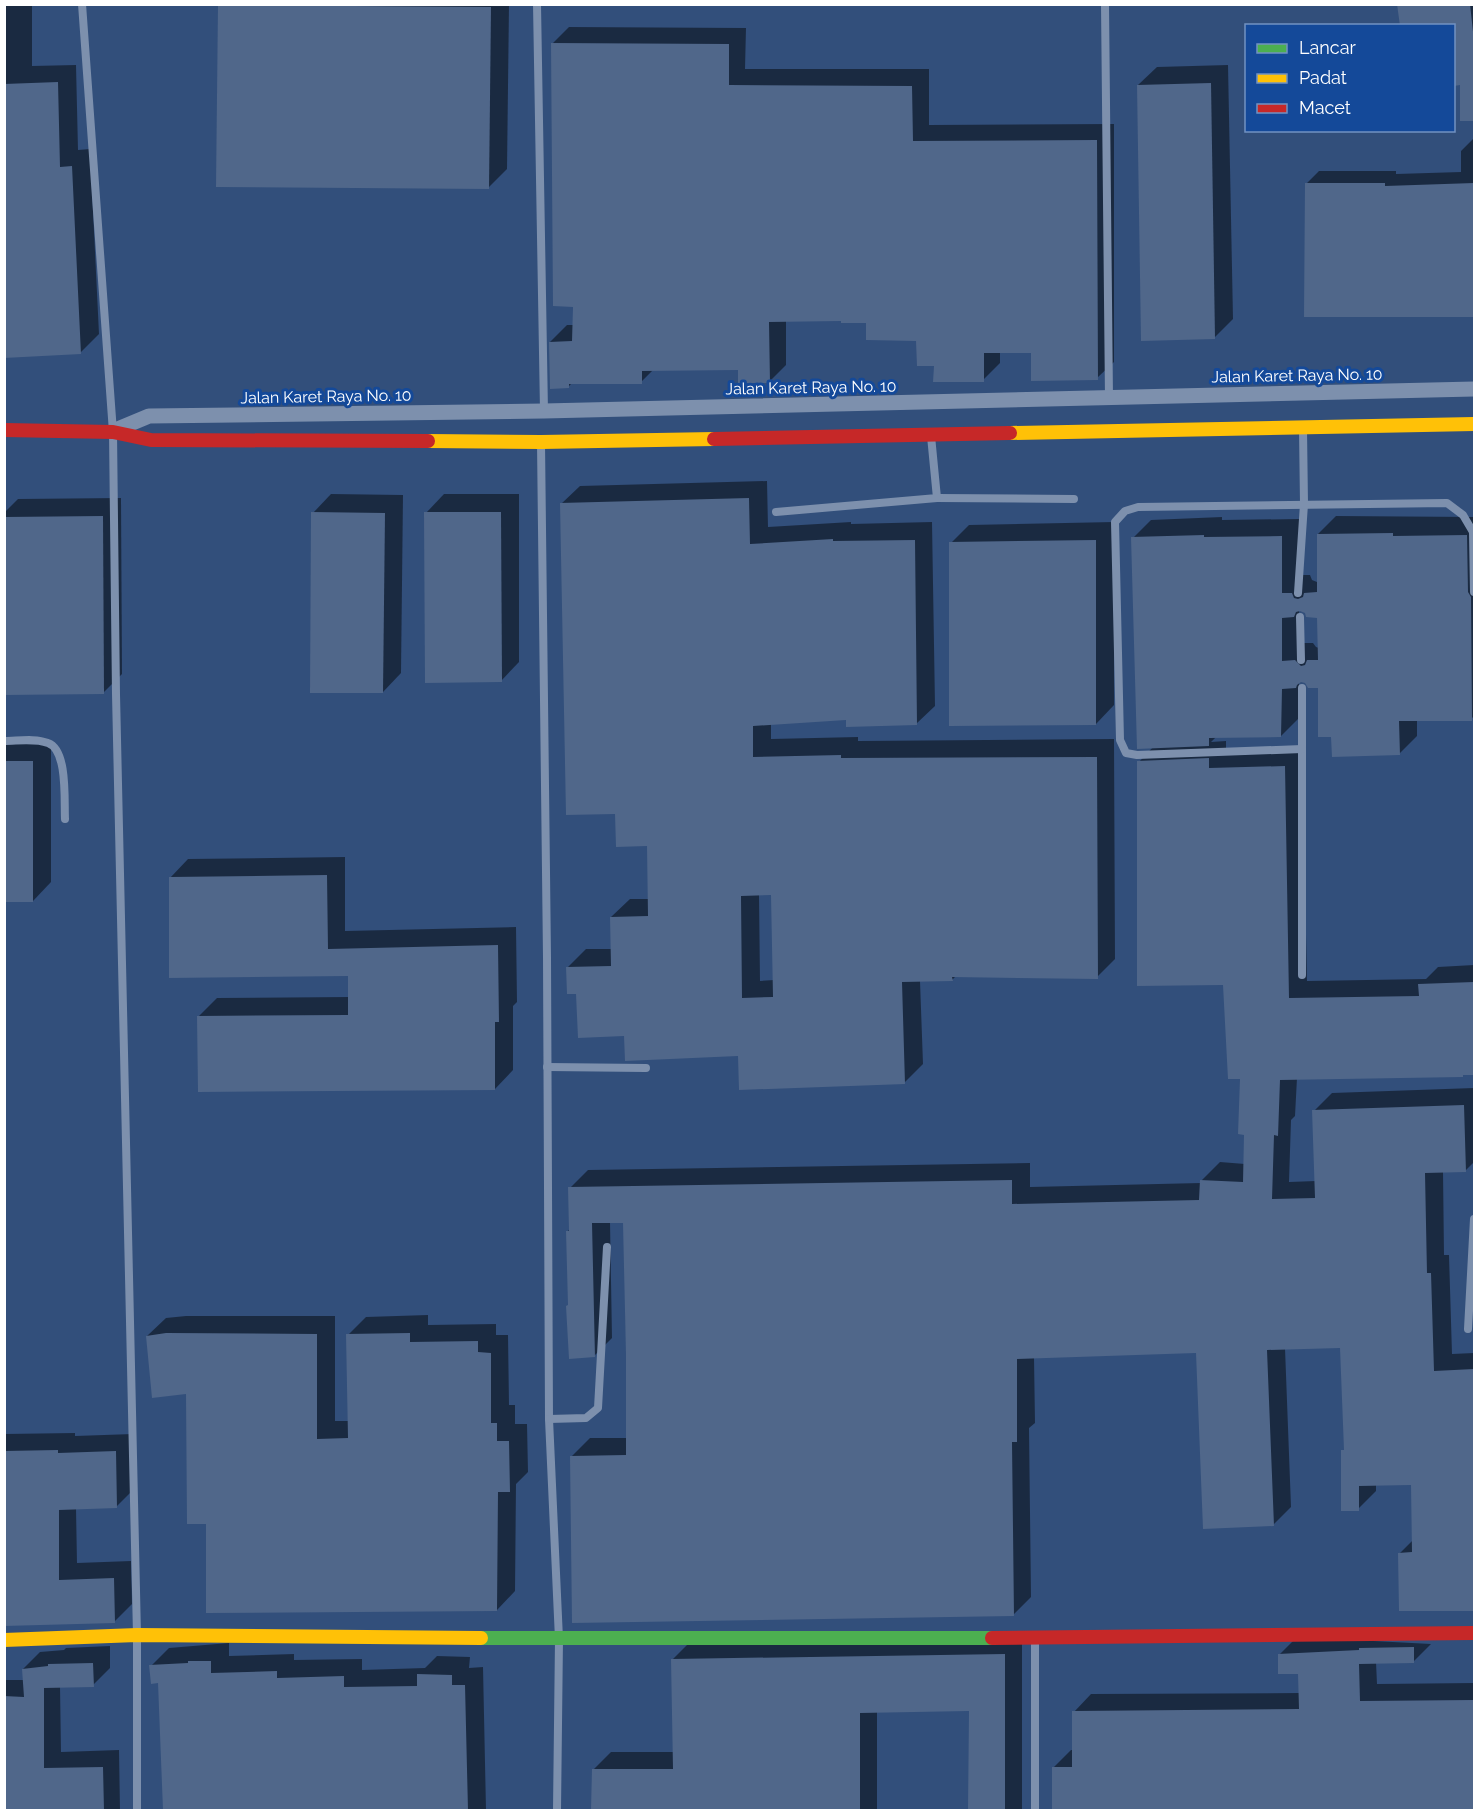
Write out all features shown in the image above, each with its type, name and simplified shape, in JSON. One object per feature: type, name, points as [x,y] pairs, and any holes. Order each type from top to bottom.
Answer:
[{"type":"street","name":"Jalan Karet Raya No. 10","points":[[112,432],[149,416],[544,411],[1474,389]]},
{"type":"street","points":[[4,430],[112,432],[151,440],[541,441],[1474,424]]},
{"type":"street","points":[[4,1640],[137,1635],[559,1639],[1474,1633]]},
{"type":"lane","points":[[82,4],[112,432],[137,1635],[137,1810]]},
{"type":"lane","points":[[537,4],[544,411]]},
{"type":"lane","points":[[1105,4],[1109,398]]},
{"type":"lane","points":[[1298,593],[1304,504],[1303,428]]},
{"type":"lane","points":[[931,435],[937,498]]},
{"type":"lane","points":[[541,441],[549,1419],[559,1639],[557,1810]]},
{"type":"lane","points":[[776,512],[937,498],[1074,499]]},
{"type":"lane","points":[[1302,749],[1137,755],[1126,753],[1120,740],[1115,522],[1125,511],[1138,507],[1447,503],[1463,515],[1473,532],[1474,592]]},
{"type":"lane","points":[[1300,617],[1301,660]]},
{"type":"lane","points":[[1302,688],[1302,975]]},
{"type":"lane","points":[[4,741],[44,742],[55,748],[62,763],[65,819]]},
{"type":"lane","points":[[547,1067],[646,1068]]},
{"type":"lane","points":[[1467,1329],[1474,1219]]},
{"type":"lane","points":[[549,1419],[586,1418],[598,1408],[607,1247]]},
{"type":"lane","points":[[1035,1637],[1035,1810]]},
{"type":"building","points":[[1397,4],[1470,4],[1474,41],[1474,121],[1460,121],[1460,85],[1455,86],[1455,24],[1400,24]]},
{"type":"building","points":[[218,5],[491,7],[489,189],[216,187]]},
{"type":"building","points":[[551,43],[729,44],[729,85],[912,86],[913,141],[1097,140],[1098,380],[1031,381],[1031,353],[984,353],[984,382],[933,382],[934,366],[917,366],[916,341],[866,340],[866,323],[769,322],[770,383],[738,383],[738,370],[642,371],[642,384],[569,384],[569,388],[550,389],[549,342],[572,341],[573,307],[553,306]]},
{"type":"building","points":[[58,82],[60,167],[72,166],[81,354],[4,358],[4,84]]},
{"type":"building","points":[[1211,83],[1215,339],[1141,341],[1137,85]]},
{"type":"building","points":[[1305,183],[1385,183],[1385,186],[1474,183],[1474,317],[1304,317]]},
{"type":"building","points":[[749,498],[750,544],[833,539],[833,541],[915,540],[917,725],[846,727],[846,720],[753,726],[753,757],[841,755],[841,758],[1097,757],[1098,979],[952,977],[953,981],[902,982],[905,1084],[739,1090],[738,1056],[625,1061],[624,1036],[578,1038],[576,994],[567,994],[566,967],[611,966],[610,917],[648,916],[647,846],[616,847],[615,814],[566,815],[560,503]],"holes":[[[771,895],[773,997],[742,998],[741,896]]]},
{"type":"building","points":[[311,512],[385,513],[383,693],[310,693]]},
{"type":"building","points":[[424,512],[501,512],[502,682],[425,683]]},
{"type":"building","points":[[103,516],[104,694],[4,695],[4,517]]},
{"type":"building","points":[[1317,534],[1467,535],[1468,592],[1471,597],[1472,721],[1399,721],[1400,755],[1332,757],[1331,737],[1318,737],[1318,688],[1308,688],[1305,683],[1301,682],[1296,688],[1282,689],[1281,737],[1209,738],[1209,746],[1137,749],[1131,537],[1282,536],[1282,593],[1292,593],[1294,598],[1298,599],[1303,597],[1304,593],[1317,592]],"holes":[[[1300,611],[1305,613],[1306,617],[1317,618],[1318,660],[1307,660],[1305,665],[1301,666],[1295,660],[1282,661],[1282,618],[1294,617],[1296,612]]]},
{"type":"building","points":[[1096,540],[1096,725],[949,726],[949,542]]},
{"type":"building","points":[[1209,758],[1209,768],[1285,766],[1289,998],[1419,996],[1418,984],[1474,982],[1474,1075],[1280,1080],[1278,1136],[1274,1135],[1272,1199],[1315,1198],[1312,1110],[1464,1105],[1466,1172],[1425,1173],[1427,1273],[1431,1273],[1434,1371],[1474,1369],[1474,1611],[1399,1611],[1398,1553],[1412,1552],[1411,1485],[1359,1486],[1359,1511],[1341,1511],[1341,1450],[1344,1450],[1340,1348],[1267,1350],[1274,1526],[1203,1529],[1196,1353],[1017,1359],[1017,1442],[1012,1442],[1014,1616],[572,1623],[570,1456],[626,1455],[626,1355],[623,1223],[592,1223],[595,1357],[569,1359],[566,1306],[568,1305],[566,1231],[569,1231],[568,1187],[1012,1180],[1012,1204],[1199,1200],[1200,1180],[1243,1182],[1244,1135],[1238,1134],[1240,1079],[1228,1079],[1223,985],[1137,986],[1137,761]]},
{"type":"building","points":[[4,761],[33,761],[33,902],[4,902]]},
{"type":"building","points":[[327,875],[328,949],[498,945],[499,1022],[495,1022],[495,1090],[198,1092],[197,1016],[348,1015],[348,976],[169,978],[169,877]]},
{"type":"building","points":[[166,1333],[317,1334],[317,1439],[348,1438],[346,1334],[410,1333],[410,1342],[478,1341],[478,1352],[491,1353],[491,1423],[497,1423],[497,1441],[509,1441],[510,1492],[498,1492],[497,1611],[206,1613],[206,1524],[187,1524],[186,1394],[152,1398],[146,1336]]},
{"type":"building","points":[[58,1450],[58,1453],[116,1451],[117,1508],[59,1510],[59,1580],[114,1578],[115,1623],[4,1626],[4,1451]]},
{"type":"building","points":[[1414,1647],[1414,1663],[1359,1664],[1360,1701],[1474,1700],[1474,1810],[1052,1810],[1052,1767],[1072,1767],[1072,1711],[1299,1709],[1298,1674],[1278,1674],[1278,1654],[1359,1650],[1359,1648]]},
{"type":"building","points":[[1005,1654],[1005,1810],[968,1810],[969,1711],[860,1713],[860,1810],[591,1810],[592,1769],[673,1769],[671,1659]]},
{"type":"building","points":[[188,1661],[211,1661],[211,1673],[277,1671],[277,1678],[344,1676],[344,1687],[417,1686],[417,1674],[452,1675],[452,1685],[465,1685],[468,1810],[163,1810],[158,1683],[151,1684],[149,1665],[188,1663]]},
{"type":"building","points":[[93,1663],[94,1687],[44,1688],[44,1768],[103,1767],[104,1810],[4,1810],[4,1696],[24,1697],[22,1669],[48,1666],[48,1664]]},
{"type":"traffic: fast","points":[[481,1638],[992,1638]]},
{"type":"traffic: slow","points":[[1010,433],[1474,424]]},
{"type":"traffic: slow","points":[[428,441],[714,439]]},
{"type":"traffic: slow","points":[[4,1640],[137,1635],[481,1638]]},
{"type":"traffic: jam","points":[[4,430],[113,432],[151,440],[428,441]]},
{"type":"traffic: jam","points":[[714,439],[1010,433]]},
{"type":"traffic: jam","points":[[992,1638],[1474,1633]]}]
